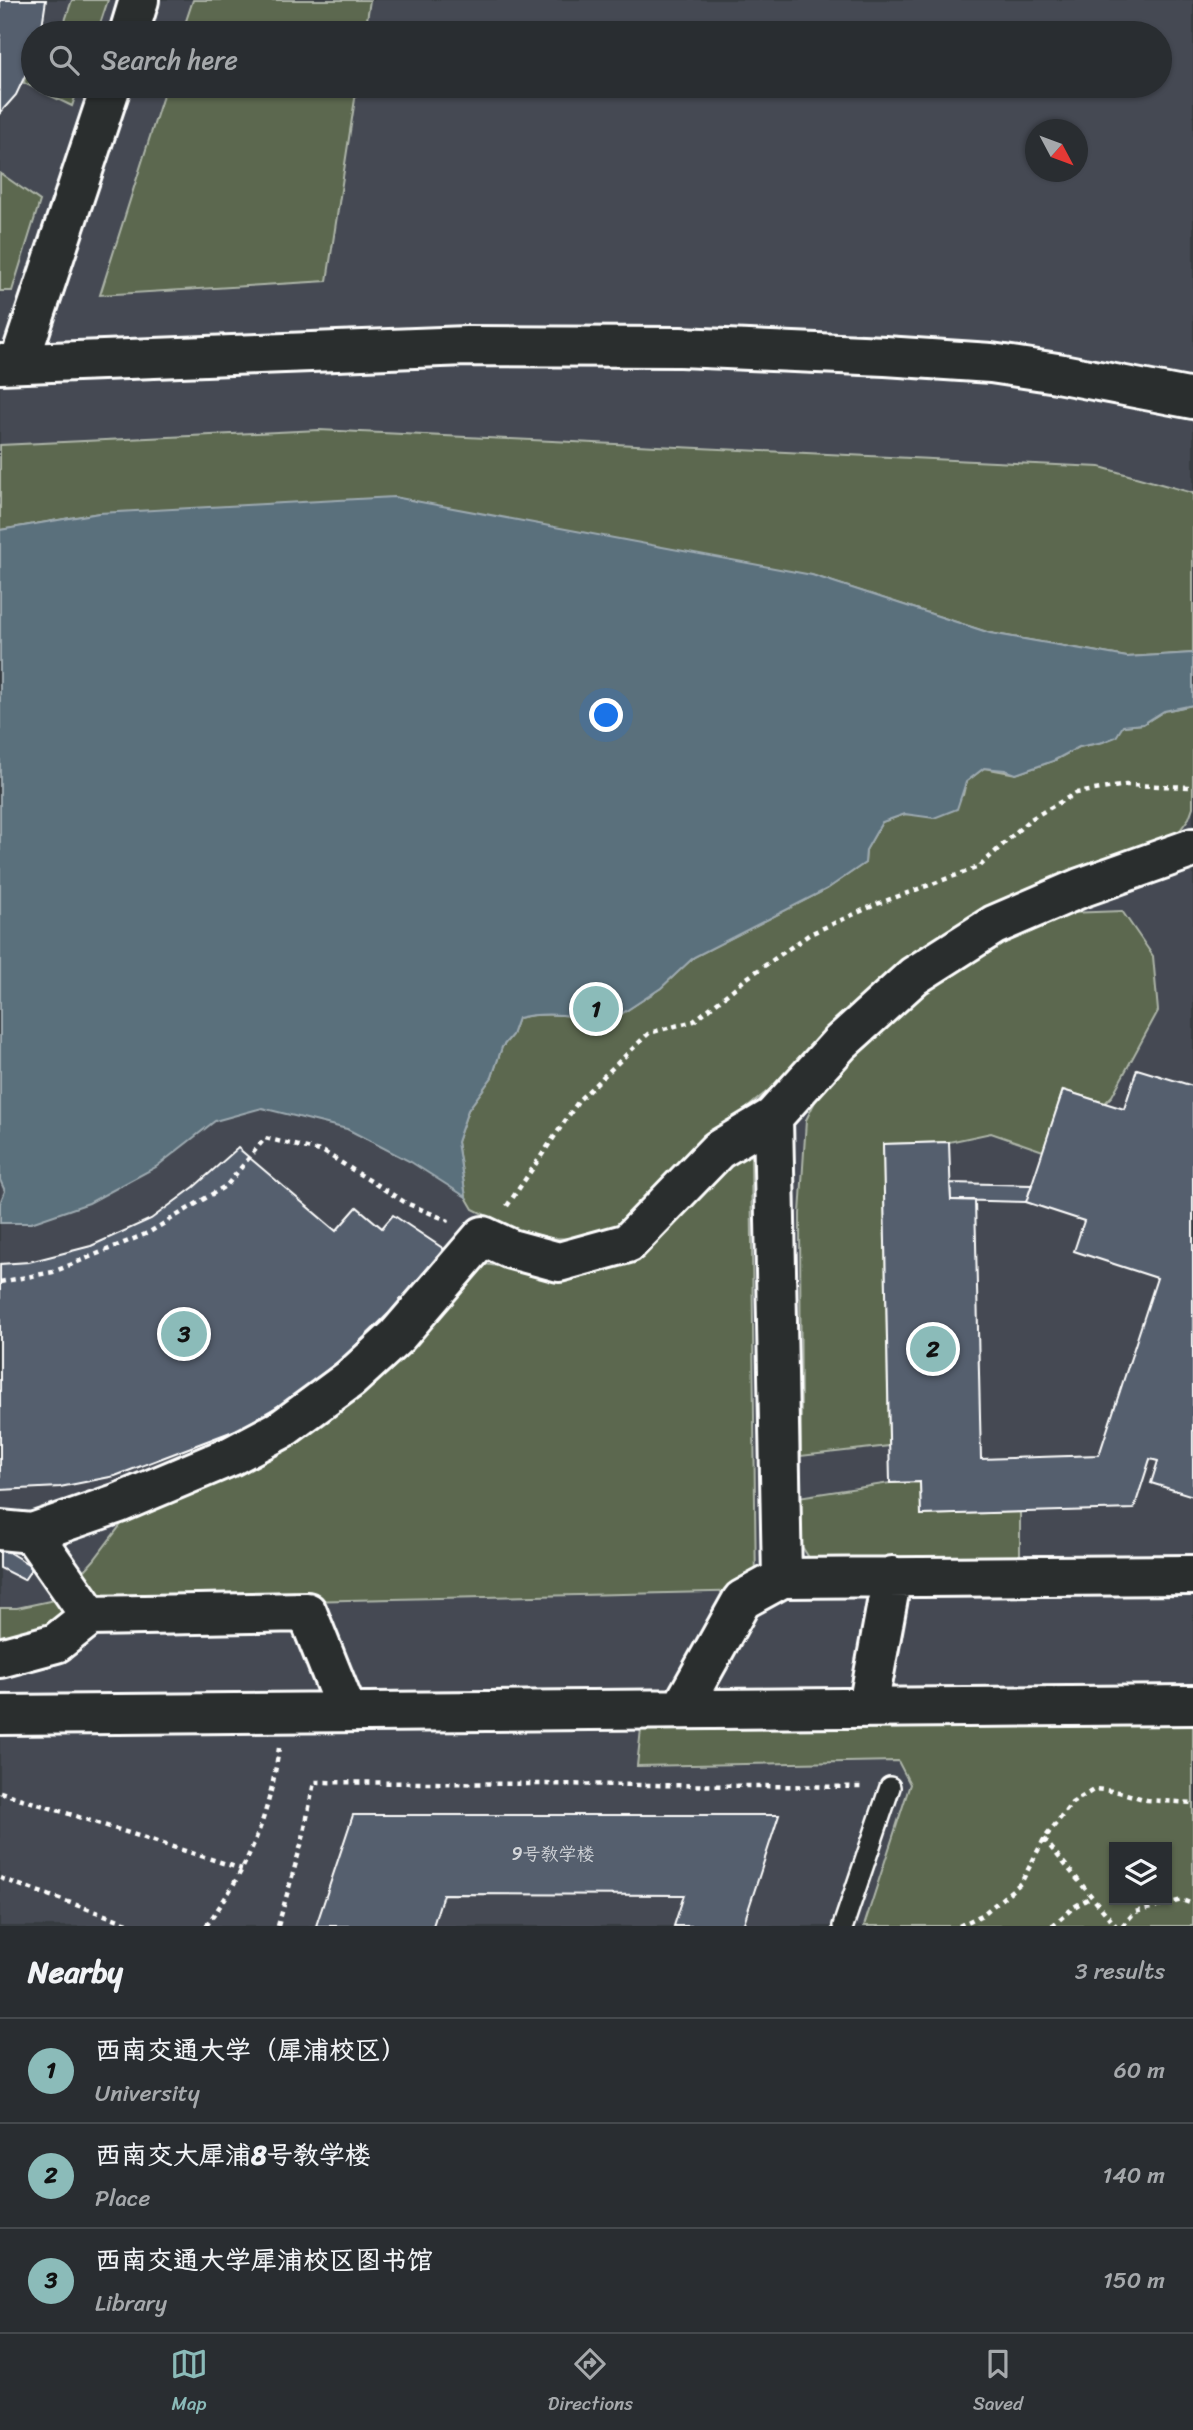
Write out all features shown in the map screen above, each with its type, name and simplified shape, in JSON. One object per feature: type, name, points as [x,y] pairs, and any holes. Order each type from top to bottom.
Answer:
[{"type":"street","points":[[132,21],[139,0]]},
{"type":"street","points":[[107,98],[10,364],[467,346],[680,347],[991,363],[1193,399]]},
{"type":"street","points":[[90,1616],[16,1531],[119,1503],[231,1456],[282,1429],[350,1379],[397,1335],[483,1236],[511,1249],[559,1262],[628,1243],[718,1150],[773,1117],[841,1043],[914,976],[994,925],[1080,888],[1193,848]]},
{"type":"street","points":[[773,1117],[782,1578]]},
{"type":"street","points":[[681,1709],[742,1600],[782,1578],[1193,1575]]},
{"type":"street","points":[[868,1707],[892,1576]]},
{"type":"street","points":[[0,1658],[56,1643],[90,1616],[307,1612],[347,1712]]},
{"type":"street","points":[[0,1715],[1193,1705]]},
{"type":"lane","points":[[843,1926],[890,1787]]},
{"type":"path","points":[[0,1282],[53,1272],[148,1233],[227,1185],[265,1138],[324,1152],[406,1203],[483,1236],[522,1187],[580,1099],[649,1033],[694,1021],[747,978],[810,934],[877,904],[979,867],[1029,820],[1076,793],[1126,785],[1193,787]]},
{"type":"path","points":[[206,1926],[242,1869],[259,1835],[275,1777],[285,1713]]},
{"type":"path","points":[[278,1926],[303,1838],[314,1782],[890,1787]]},
{"type":"path","points":[[959,1926],[982,1915],[1021,1883],[1044,1839],[1072,1803],[1095,1789],[1147,1800],[1193,1803]]},
{"type":"path","points":[[0,1792],[242,1869]]},
{"type":"path","points":[[1044,1839],[1116,1926]]},
{"type":"path","points":[[0,1878],[136,1926]]},
{"type":"path","points":[[1052,1926],[1074,1907],[1091,1897]]},
{"type":"path","points":[[1122,1926],[1135,1912],[1182,1900],[1193,1904]]},
{"type":"shaded area","points":[[0,0],[1193,0],[1193,1926],[0,1926]]},
{"type":"green space","points":[[72,0],[108,0],[101,21],[65,21]]},
{"type":"green space","points":[[193,0],[370,0],[367,21],[186,21]]},
{"type":"green space","points":[[55,98],[75,98],[72,106]]},
{"type":"green space","points":[[162,98],[355,98],[327,281],[100,295]]},
{"type":"green space","points":[[0,173],[40,201],[12,291],[0,291]]},
{"type":"green space","points":[[319,430],[1100,467],[1193,493],[1193,653],[1127,657],[990,633],[811,575],[99,513],[0,530],[0,445]]},
{"type":"green space","points":[[1193,705],[1193,807],[1189,818],[1169,845],[821,1046],[703,1145],[616,1229],[582,1239],[551,1238],[516,1230],[473,1209],[466,1197],[457,1142],[468,1110],[492,1077],[502,1047],[512,1035],[518,1018],[563,1015],[609,1022],[661,988],[694,957],[827,889],[865,863],[866,850],[882,822],[905,814],[919,815],[963,795],[966,782],[984,768],[1016,774],[1053,761],[1079,747],[1103,742],[1123,726],[1143,724],[1164,711]]},
{"type":"green space","points":[[1122,911],[1153,956],[1158,1011],[1112,1096],[1105,1103],[1063,1090],[1043,1151],[991,1133],[949,1142],[883,1144],[889,1446],[801,1456],[800,1214],[806,1120],[824,1083],[881,1022],[959,962],[1068,913]]},
{"type":"green space","points":[[751,1152],[756,1591],[77,1606],[35,1639],[0,1644],[0,1608],[17,1608],[59,1599],[94,1560],[132,1510],[217,1476],[459,1278],[485,1264],[567,1277],[611,1269],[653,1245],[722,1166]]},
{"type":"green space","points":[[920,1482],[922,1515],[1020,1512],[1020,1557],[813,1564],[801,1545],[798,1497],[890,1483]]},
{"type":"green space","points":[[642,1720],[1193,1720],[1193,1926],[864,1926],[910,1784],[898,1761],[637,1766]]},
{"type":"water","points":[[394,497],[812,575],[990,633],[1127,657],[1193,653],[1193,705],[1164,711],[1143,724],[1123,726],[1116,737],[1079,747],[1053,761],[1016,774],[984,768],[966,782],[957,809],[934,818],[905,814],[882,822],[866,850],[865,863],[827,889],[694,957],[661,988],[609,1022],[563,1015],[518,1018],[512,1035],[502,1047],[492,1077],[468,1110],[457,1142],[466,1197],[411,1162],[347,1129],[262,1108],[215,1121],[156,1167],[89,1203],[31,1223],[0,1223],[0,1203],[5,1191],[0,1180],[0,530],[99,513]]},
{"type":"building","points":[[0,0],[46,0],[43,21],[21,21],[21,84],[16,95],[0,113]]},
{"type":"building","points":[[1137,1069],[1193,1086],[1193,1496],[1151,1483],[1158,1461],[1150,1459],[1134,1509],[921,1515],[920,1482],[890,1483],[883,1144],[949,1142],[951,1200],[975,1200],[981,1459],[1099,1455],[1157,1278],[1074,1251],[1084,1221],[1026,1202],[1063,1090],[1124,1109]]},
{"type":"building","points":[[238,1148],[336,1231],[357,1207],[382,1228],[393,1215],[444,1249],[389,1313],[346,1355],[295,1396],[241,1428],[115,1476],[60,1487],[0,1490],[0,1264],[29,1262],[91,1246],[151,1219],[194,1187]]},
{"type":"building","points":[[950,1183],[1032,1185],[1026,1202],[951,1200]]},
{"type":"building","points":[[0,1547],[33,1567],[24,1580],[0,1568]]},
{"type":"building","points":[[353,1815],[779,1815],[743,1926],[674,1926],[684,1895],[443,1894],[433,1926],[316,1926]]},
{"type":"place","name":"西南交通大学（犀浦校区）","points":[[596,1009]]},
{"type":"place","name":"西南交通大学犀浦校区图书馆","points":[[184,1334]]},
{"type":"place","name":"西南交大犀浦8号教学楼","points":[[933,1349]]}]
